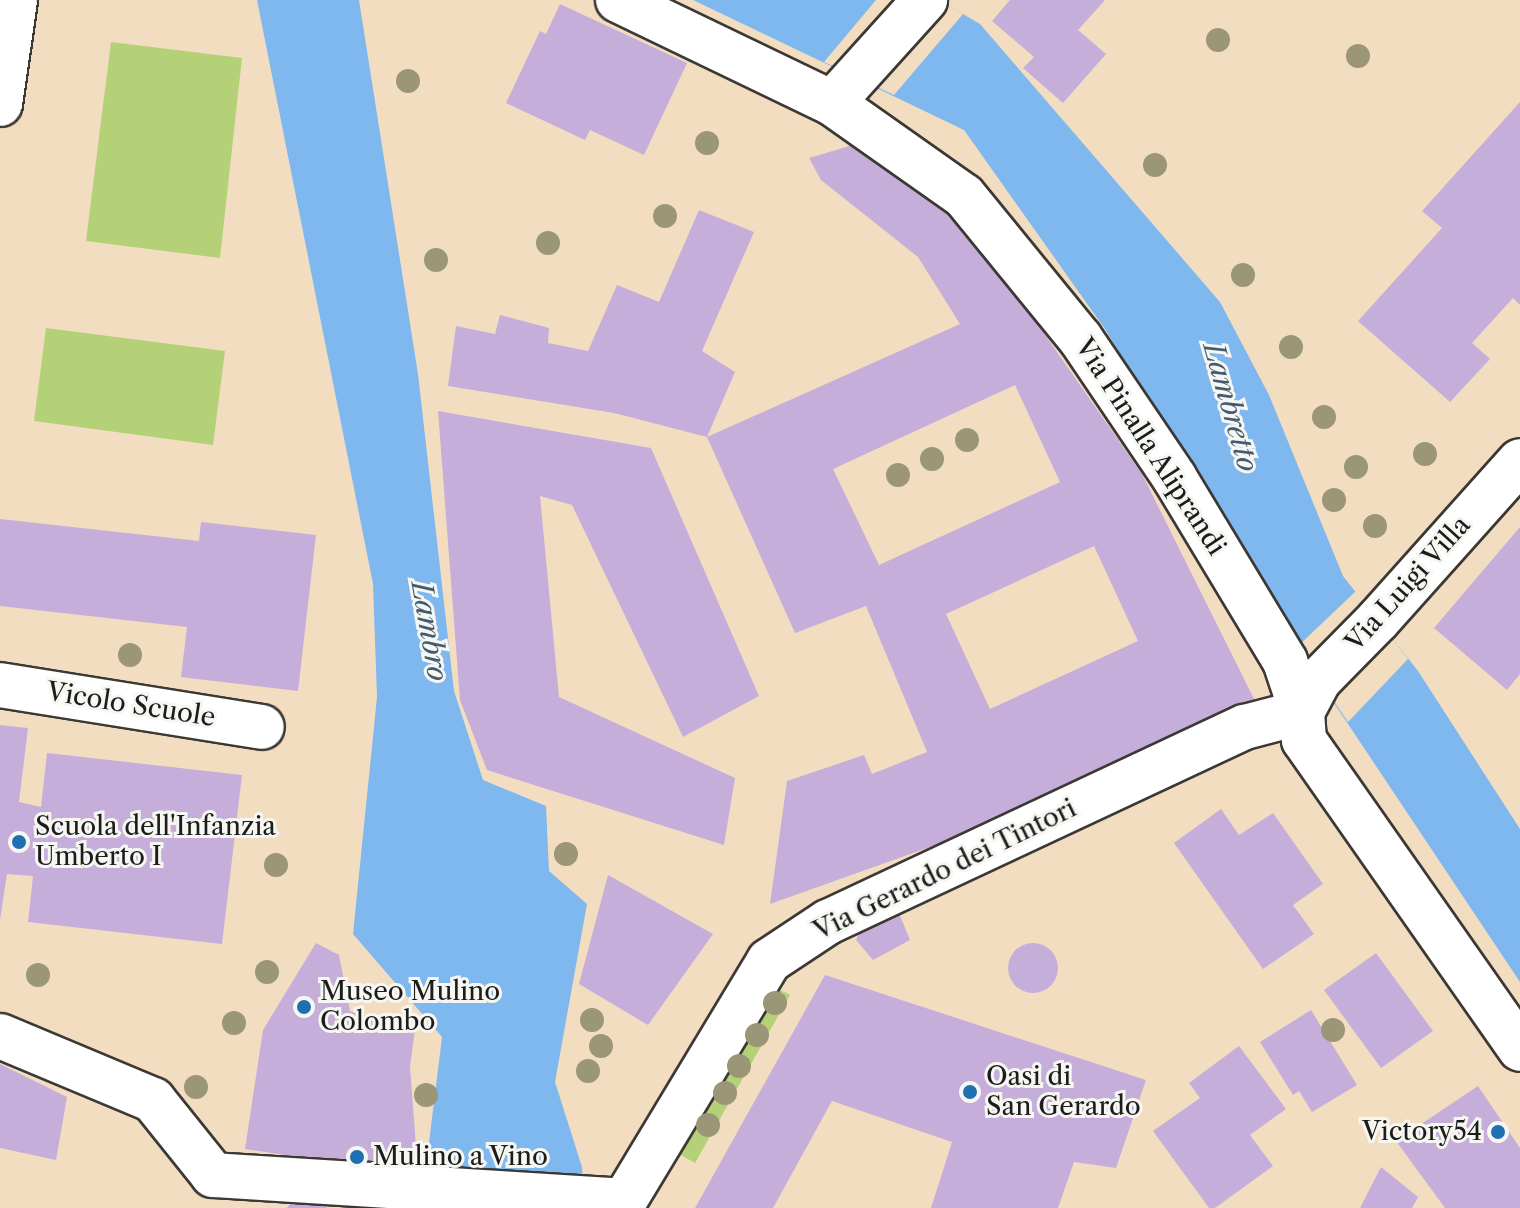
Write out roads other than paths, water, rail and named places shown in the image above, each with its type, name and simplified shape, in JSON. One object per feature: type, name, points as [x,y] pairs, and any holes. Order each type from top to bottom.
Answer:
[{"type":"street","points":[[0,104],[15,0]]},
{"type":"street","name":"Via Pinalla Aliprandi","points":[[618,0],[840,94],[964,196],[1080,338],[1174,477],[1285,661],[1311,696],[1304,740],[1520,1049]]},
{"type":"street","points":[[840,94],[925,0]]},
{"type":"street","name":"Via Luigi Villa","points":[[1311,696],[1520,461]]},
{"type":"street","name":"Vicolo Scuole","points":[[0,685],[262,727]]},
{"type":"street","name":"Via Gerardo dei Tintori","points":[[609,1203],[769,961],[828,922],[1311,696]]},
{"type":"street","points":[[0,1036],[153,1100],[208,1192],[423,1191],[609,1203]]},
{"type":"water","name":"Lambro","points":[[257,0],[359,0],[418,374],[454,691],[483,780],[546,806],[549,871],[587,904],[555,1082],[582,1167],[583,1186],[425,1175],[442,1037],[353,934],[377,697],[373,584]]},
{"type":"water","name":"Lambretto","points":[[693,0],[938,0],[963,14],[980,24],[1220,302],[1269,395],[1343,576],[1418,671],[1520,829],[1520,982],[1290,637],[1105,329],[964,130]]},
{"type":"place","name":"Scuola dell'Infanzia Umberto I","points":[[19,842]]},
{"type":"place","name":"Museo Mulino Colombo","points":[[304,1007]]},
{"type":"place","name":"Oasi di San Gerardo","points":[[970,1092]]},
{"type":"place","name":"Victory54","points":[[1498,1132]]},
{"type":"place","name":"Mulino a Vino","points":[[357,1157]]}]
